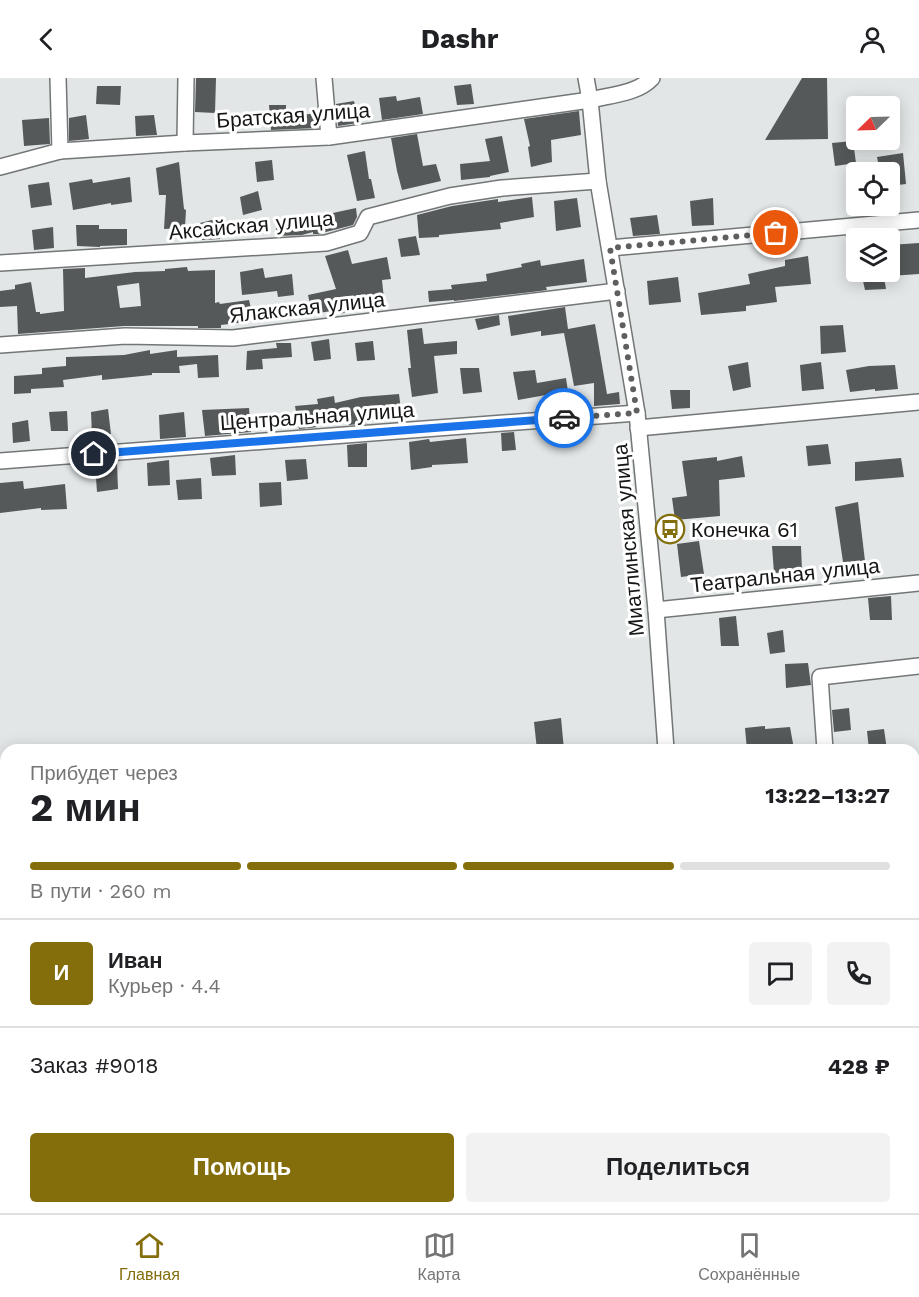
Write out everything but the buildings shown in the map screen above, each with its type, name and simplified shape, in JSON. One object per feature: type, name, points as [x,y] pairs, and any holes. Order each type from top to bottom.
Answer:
[{"type":"street","points":[[58,78],[60,152]]},
{"type":"street","points":[[185,143],[186,78]]},
{"type":"street","points":[[324,78],[329,137]]},
{"type":"street","name":"Миатлинская улица","points":[[586,78],[598,182],[637,421],[656,610],[666,744]]},
{"type":"street","name":"Братская улица","points":[[0,167],[60,152],[185,143],[329,137],[590,100],[631,91],[652,78]]},
{"type":"street","name":"Аксайская улица","points":[[0,263],[326,243],[360,233],[368,217],[450,196],[502,188],[598,182]]},
{"type":"street","points":[[610,248],[919,220]]},
{"type":"street","name":"Ялакская улица","points":[[0,345],[125,336],[233,338],[617,291]]},
{"type":"street","name":"Центральная улица","points":[[0,461],[919,402]]},
{"type":"street","name":"Театральная улица","points":[[656,610],[919,583]]},
{"type":"street","points":[[825,744],[820,677],[919,666]]},
{"type":"way so far","points":[[564,418],[637,413],[610,248],[776,233]]},
{"type":"place","name":"Конечка 61","points":[[670,529]]},
{"type":"route","points":[[94,454],[564,418]]}]
